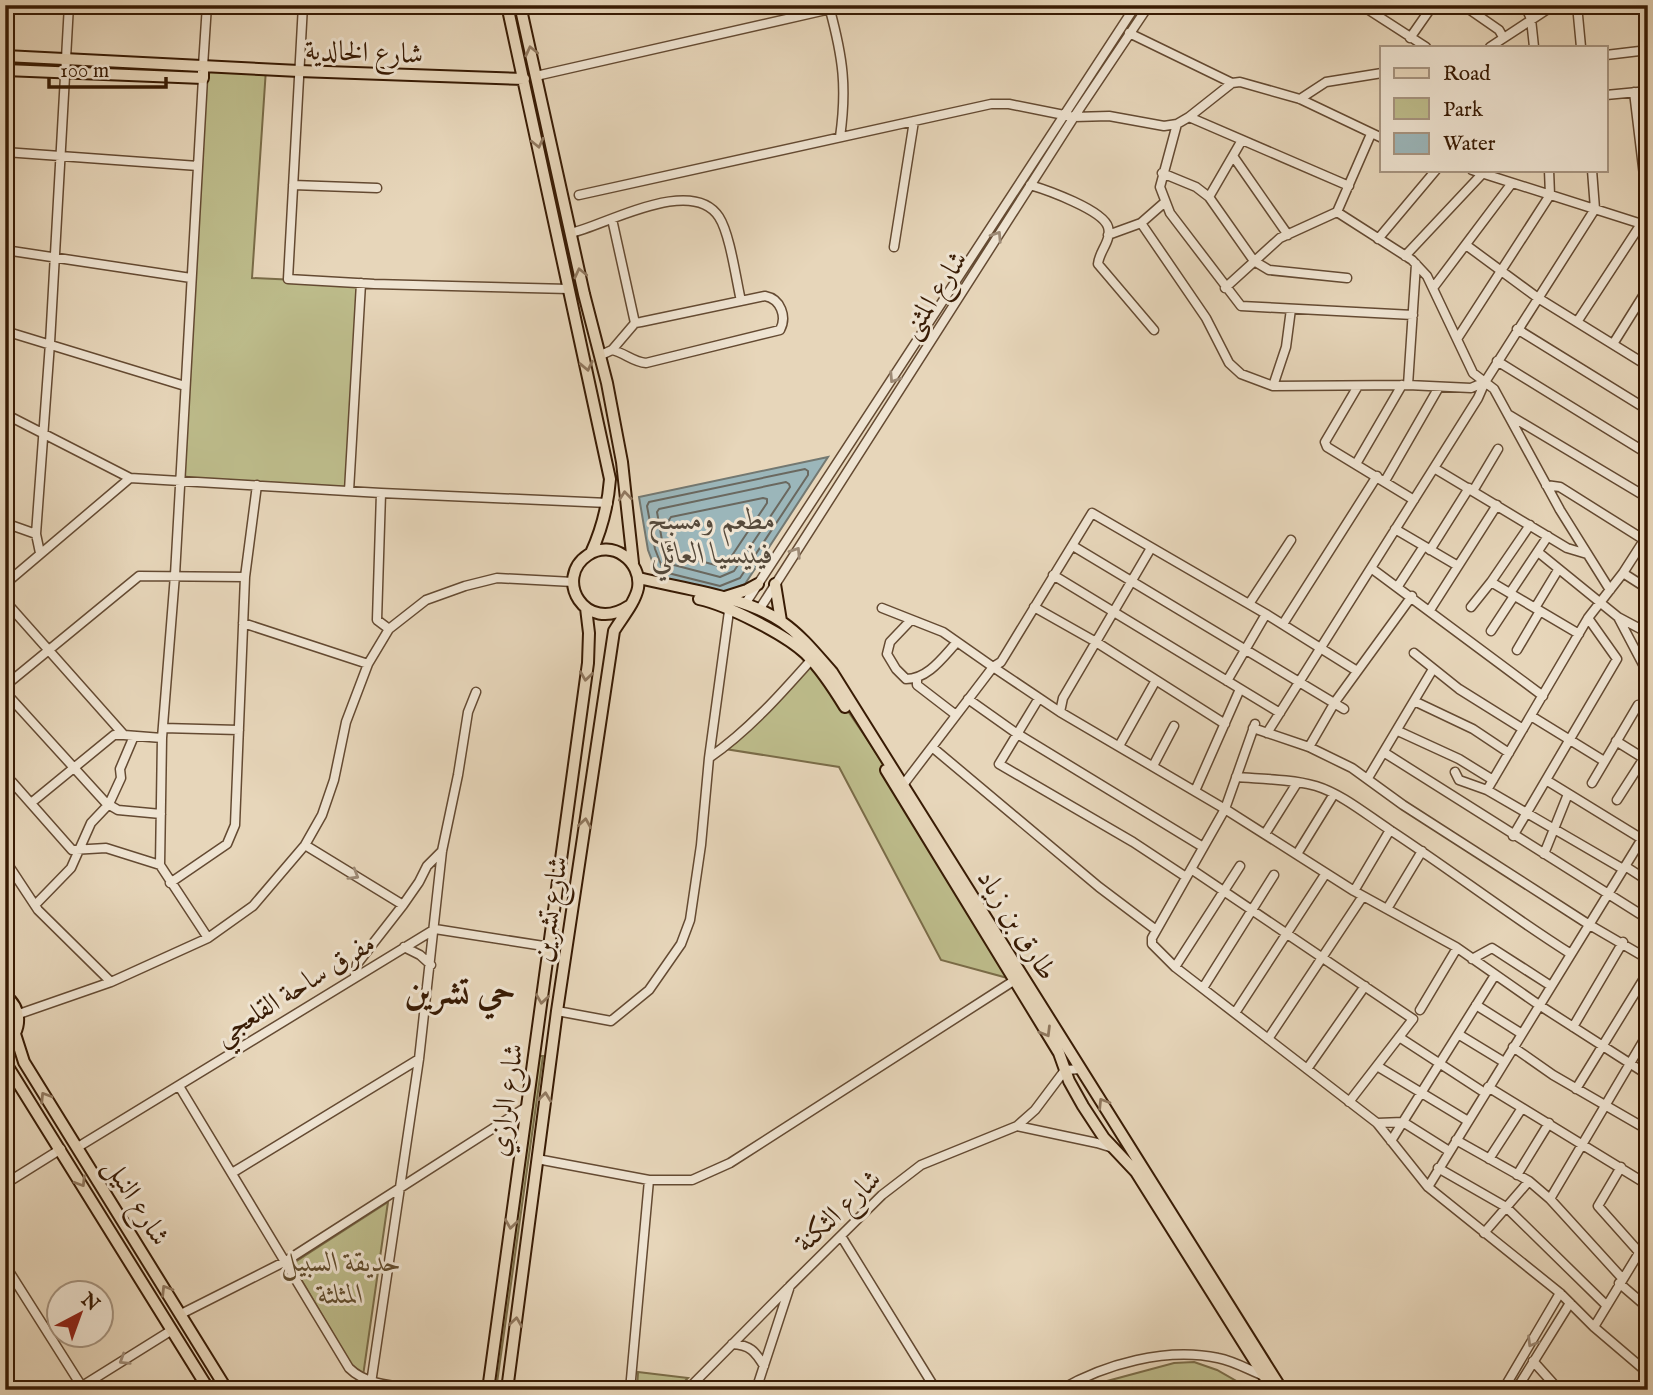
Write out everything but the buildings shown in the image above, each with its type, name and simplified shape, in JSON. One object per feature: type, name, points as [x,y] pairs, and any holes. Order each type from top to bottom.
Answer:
[{"type":"main road","points":[[507,5],[610,479],[608,503],[600,532],[591,553],[577,568],[573,582],[575,594],[586,608],[607,615],[618,613],[629,606],[637,592],[638,581],[633,563],[622,462],[601,355],[520,5]]},
{"type":"main road","points":[[5,55],[203,72]]},
{"type":"main road","points":[[5,70],[66,73],[203,72]]},
{"type":"main road","name":"شارع الخالدية","points":[[203,72],[299,71],[524,79]]},
{"type":"main road","points":[[591,553],[604,550],[619,552],[633,563]]},
{"type":"main road","points":[[638,581],[708,601],[741,605],[757,613],[749,620]]},
{"type":"main road","points":[[758,584],[747,590],[741,605],[749,620],[785,639],[811,660],[861,731],[1059,1054],[1101,1140],[1117,1150],[1151,1195],[1273,1390]]},
{"type":"main road","points":[[775,584],[781,621]]},
{"type":"main road","name":"طارق بن زياد","points":[[741,605],[781,621],[804,639],[832,672],[1282,1390]]},
{"type":"main road","name":"شارع تشرين","points":[[507,1390],[557,1011],[614,631],[629,606]]},
{"type":"main road","name":"شارع الرازي","points":[[488,1390],[587,663],[589,633],[586,608]]},
{"type":"main road","points":[[5,995],[15,1004],[19,1014],[15,1034],[5,1045]]},
{"type":"main road","name":"شارع النيل","points":[[15,1034],[24,1062],[227,1390]]},
{"type":"main road","name":"شارع النيل","points":[[5,1062],[209,1390]]},
{"type":"street","points":[[40,553],[36,534],[69,5]]},
{"type":"street","points":[[207,5],[175,575],[162,738],[160,865],[208,937]]},
{"type":"street","points":[[303,5],[288,279],[361,284],[569,289]]},
{"type":"street","points":[[536,76],[819,9],[830,10],[848,5]]},
{"type":"street","name":"شارع المثنى","points":[[741,605],[775,584],[1030,186],[1136,5]]},
{"type":"street","name":"شارع المثنى","points":[[741,605],[758,584],[1069,116],[1149,5]]},
{"type":"street","points":[[1361,5],[1424,46]]},
{"type":"street","points":[[1410,38],[1433,5]]},
{"type":"street","points":[[1463,5],[1499,30],[1503,37]]},
{"type":"street","points":[[1525,5],[1531,19],[1534,46]]},
{"type":"street","points":[[1490,46],[1554,5]]},
{"type":"street","points":[[1577,5],[1581,46]]},
{"type":"street","points":[[830,10],[841,51],[845,83],[840,137]]},
{"type":"street","points":[[1129,33],[1232,83]]},
{"type":"street","points":[[1608,55],[1648,50]]},
{"type":"street","points":[[1300,99],[1326,82],[1380,74]]},
{"type":"street","points":[[579,195],[991,104],[1009,104],[1069,116],[1109,116],[1164,126],[1177,124],[1232,83],[1240,82],[1300,99],[1380,137]]},
{"type":"street","points":[[1608,95],[1648,91]]},
{"type":"street","points":[[1634,92],[1648,209]]},
{"type":"street","points":[[843,117],[855,134]]},
{"type":"street","points":[[1189,117],[1349,186]]},
{"type":"street","points":[[894,247],[915,121]]},
{"type":"street","points":[[1177,124],[1162,173],[1160,187],[1165,202],[1170,213],[1241,306],[1413,315]]},
{"type":"street","points":[[1225,288],[1279,238],[1337,212],[1371,134]]},
{"type":"street","points":[[1209,197],[1242,140]]},
{"type":"street","points":[[5,152],[198,166]]},
{"type":"street","points":[[1233,156],[1288,235]]},
{"type":"street","points":[[1378,239],[1434,172]]},
{"type":"street","points":[[1479,172],[1503,174],[1512,183],[1644,225],[1577,322]]},
{"type":"street","points":[[1457,339],[1550,195],[1549,172]]},
{"type":"street","points":[[1267,733],[1480,394],[1517,329],[1595,209],[1592,172]]},
{"type":"street","points":[[1162,173],[1196,187],[1209,197],[1254,261],[1269,270],[1347,278]]},
{"type":"street","points":[[1405,256],[1483,173]]},
{"type":"street","points":[[1433,288],[1512,183]]},
{"type":"street","points":[[293,185],[377,188]]},
{"type":"street","points":[[1030,186],[1050,190],[1100,215],[1108,225],[1108,235],[1098,257],[1098,264],[1154,330]]},
{"type":"street","points":[[571,233],[624,213],[679,200],[698,201],[718,216],[741,301]]},
{"type":"street","points":[[1108,235],[1141,223],[1165,202]]},
{"type":"street","points":[[1337,212],[1405,256],[1427,276],[1473,373],[1494,389],[1546,485],[1610,590]]},
{"type":"street","points":[[611,219],[635,323]]},
{"type":"street","points":[[1141,223],[1206,318],[1229,363],[1241,374],[1273,386],[1405,385],[1471,388],[1485,382]]},
{"type":"street","points":[[1466,245],[1538,298],[1648,366]]},
{"type":"street","points":[[5,250],[191,278]]},
{"type":"street","points":[[1356,464],[1405,385],[1416,264]]},
{"type":"street","points":[[349,491],[361,284]]},
{"type":"street","points":[[1613,344],[1648,288]]},
{"type":"street","points":[[601,355],[612,350],[635,323],[771,297],[781,309],[782,327],[768,333],[646,363],[637,362],[623,352],[612,350]]},
{"type":"street","points":[[1273,386],[1286,347],[1291,309]]},
{"type":"street","points":[[1517,329],[1648,410]]},
{"type":"street","points":[[5,331],[185,386]]},
{"type":"street","points":[[1497,361],[1648,454]]},
{"type":"street","points":[[1357,386],[1325,442],[1327,447],[1414,500]]},
{"type":"street","points":[[1283,624],[1439,387]]},
{"type":"street","points":[[5,414],[130,478],[608,503]]},
{"type":"street","points":[[1507,414],[1648,498]]},
{"type":"street","points":[[1398,586],[1471,490],[1498,449]]},
{"type":"street","points":[[1434,468],[1567,548],[1587,554]]},
{"type":"street","points":[[5,584],[130,478]]},
{"type":"street","points":[[170,883],[228,844],[235,825],[245,578],[257,485]]},
{"type":"street","points":[[1487,790],[1588,618],[1647,539],[1560,487],[1546,485]]},
{"type":"street","points":[[381,493],[377,620],[389,629]]},
{"type":"street","points":[[1430,610],[1496,505]]},
{"type":"street","points":[[903,785],[993,667],[1001,662],[1092,513],[1322,647],[1357,671]]},
{"type":"street","points":[[5,523],[36,534]]},
{"type":"street","points":[[1471,607],[1530,525]]},
{"type":"street","points":[[1395,529],[1458,566]]},
{"type":"street","points":[[1491,631],[1548,536]]},
{"type":"street","points":[[1249,604],[1291,540]]},
{"type":"street","points":[[1073,546],[1344,709]]},
{"type":"street","points":[[1060,712],[1063,698],[1151,548]]},
{"type":"street","points":[[1538,552],[1618,617],[1648,634]]},
{"type":"street","points":[[1371,568],[1543,696]]},
{"type":"street","points":[[1517,650],[1558,570]]},
{"type":"street","points":[[1623,573],[1648,589]]},
{"type":"street","points":[[1053,575],[1280,713]]},
{"type":"street","points":[[5,686],[138,576],[245,578]]},
{"type":"street","points":[[19,1014],[111,982],[208,937],[253,906],[305,845],[322,815],[334,780],[345,722],[368,664],[389,629],[426,600],[496,578],[573,582]]},
{"type":"street","points":[[1491,582],[1579,634]]},
{"type":"street","points":[[1309,747],[1335,702],[1412,596]]},
{"type":"street","points":[[5,601],[124,735]]},
{"type":"street","points":[[557,1011],[611,1021],[649,990],[681,944],[690,920],[701,845],[709,758],[741,605]]},
{"type":"street","points":[[1034,607],[1096,642],[1224,724]]},
{"type":"street","points":[[882,608],[943,632],[1060,712],[1225,809],[1354,891],[1457,948],[1648,1075]]},
{"type":"street","points":[[1227,681],[1266,614]]},
{"type":"street","points":[[1618,617],[1648,674]]},
{"type":"street","points":[[1513,836],[1617,659],[1588,618]]},
{"type":"street","points":[[911,620],[890,642],[887,654],[906,679],[917,679],[932,669],[957,642]]},
{"type":"street","points":[[243,623],[368,664]]},
{"type":"street","points":[[1414,653],[1459,689],[1523,729]]},
{"type":"street","points":[[709,758],[761,716],[811,660]]},
{"type":"street","points":[[1368,778],[1433,669]]},
{"type":"street","points":[[917,679],[917,685],[957,715]]},
{"type":"street","points":[[1119,746],[1156,680]]},
{"type":"street","points":[[1195,791],[1240,689]]},
{"type":"street","points":[[5,692],[109,804],[118,810],[161,814]]},
{"type":"street","points":[[370,1385],[419,1059],[442,851],[468,712],[476,692]]},
{"type":"street","points":[[1039,698],[999,764],[1224,891],[1413,1019],[1349,1102]]},
{"type":"street","points":[[968,699],[1017,733],[1203,847]]},
{"type":"street","points":[[1414,701],[1473,729],[1509,753]]},
{"type":"street","points":[[1592,783],[1638,705]]},
{"type":"street","points":[[1531,716],[1604,761]]},
{"type":"street","points":[[1153,766],[1174,726]]},
{"type":"street","points":[[1648,958],[1588,924],[1331,756],[1254,726],[1225,809],[1152,938],[1152,944],[1175,967],[1377,1123],[1428,1187],[1560,1293],[1648,1373]]},
{"type":"street","points":[[163,729],[239,730]]},
{"type":"street","points":[[1398,731],[1459,759],[1493,780]]},
{"type":"street","points":[[31,803],[114,735],[162,738]]},
{"type":"street","points":[[36,904],[71,868],[91,824],[109,804],[121,778],[120,769],[134,736]]},
{"type":"street","points":[[1616,741],[1646,759],[1617,800]]},
{"type":"street","points":[[932,747],[1099,887],[1156,930]]},
{"type":"street","points":[[1385,753],[1648,919]]},
{"type":"street","points":[[1455,772],[1457,778],[1468,785],[1487,790],[1648,881]]},
{"type":"street","points":[[5,774],[9,785],[31,803],[72,850],[106,848],[160,865]]},
{"type":"street","points":[[1236,777],[1317,786],[1334,794],[1422,851],[1515,919],[1570,954]]},
{"type":"street","points":[[1546,780],[1642,839]]},
{"type":"street","points":[[1265,834],[1297,783]]},
{"type":"street","points":[[1297,854],[1334,794]]},
{"type":"street","points":[[1544,854],[1568,794]]},
{"type":"street","points":[[1428,1187],[1648,829]]},
{"type":"street","points":[[1354,891],[1390,830]]},
{"type":"street","points":[[305,845],[403,905]]},
{"type":"street","points":[[355,976],[357,964],[403,905],[427,866],[442,851]]},
{"type":"street","points":[[1387,909],[1422,851]]},
{"type":"street","points":[[5,860],[38,910],[111,982]]},
{"type":"street","points":[[1175,967],[1240,866]]},
{"type":"street","points":[[1235,1013],[1326,873]]},
{"type":"street","points":[[1203,988],[1274,874]]},
{"type":"street","points":[[1268,1039],[1363,896]]},
{"type":"street","points":[[435,929],[550,947]]},
{"type":"street","name":"مفرق ساحة القلعجي","points":[[78,1147],[435,929]]},
{"type":"street","points":[[1573,1027],[1623,942]]},
{"type":"street","points":[[404,947],[420,955],[430,965]]},
{"type":"street","points":[[1420,1010],[1457,948]]},
{"type":"street","points":[[1472,959],[1492,948],[1551,986]]},
{"type":"street","points":[[1576,1089],[1648,972]]},
{"type":"street","points":[[1391,1141],[1495,975]]},
{"type":"street","points":[[537,1159],[649,1180],[692,1180],[730,1163],[1014,980]]},
{"type":"street","points":[[1307,1069],[1365,986]]},
{"type":"street","points":[[1476,1005],[1522,1034]]},
{"type":"street","points":[[1550,1199],[1648,1033]]},
{"type":"street","points":[[1458,1034],[1504,1062]]},
{"type":"street","points":[[1399,1037],[1648,1185]]},
{"type":"street","points":[[1513,1047],[1553,1075],[1648,1130]]},
{"type":"street","points":[[232,1173],[419,1059]]},
{"type":"street","points":[[1377,1066],[1468,1121]]},
{"type":"street","points":[[1017,1126],[1035,1110],[1065,1070],[1081,1069]]},
{"type":"street","points":[[179,1086],[349,1368],[370,1385],[425,1390]]},
{"type":"street","points":[[181,1314],[286,1261],[527,1106]]},
{"type":"street","points":[[1489,1159],[1522,1108]]},
{"type":"street","points":[[1377,1123],[1404,1122],[1450,1150]]},
{"type":"street","points":[[1517,1175],[1549,1124]]},
{"type":"street","points":[[1017,1126],[1101,1140],[1119,1129]]},
{"type":"street","name":"شارع الثكنة","points":[[756,1390],[790,1286],[882,1195],[921,1165],[1017,1126]]},
{"type":"street","points":[[1456,1140],[1529,1181],[1550,1199],[1648,1308]]},
{"type":"street","points":[[5,1184],[61,1149]]},
{"type":"street","points":[[1594,1326],[1645,1246],[1598,1206],[1621,1167]]},
{"type":"street","points":[[1438,1168],[1506,1207],[1606,1306]]},
{"type":"street","points":[[630,1390],[649,1180]]},
{"type":"street","points":[[1484,1233],[1529,1181]]},
{"type":"street","points":[[841,1236],[936,1390]]},
{"type":"street","points":[[5,1265],[80,1388],[172,1330]]},
{"type":"street","points":[[687,1390],[790,1286]]},
{"type":"street","points":[[1503,1390],[1560,1293]]},
{"type":"street","points":[[1516,1390],[1570,1303]]},
{"type":"street","points":[[732,1344],[745,1344],[752,1348],[764,1366]]},
{"type":"street","points":[[1060,1390],[1086,1375],[1142,1359],[1182,1355],[1219,1358],[1264,1376]]},
{"type":"street","points":[[1533,1361],[1559,1390]]},
{"type":"green space","points":[[203,66],[266,69],[252,278],[361,283],[349,491],[180,480]]},
{"type":"green space","points":[[811,660],[866,737],[1015,980],[941,960],[839,767],[719,748]]},
{"type":"green space","points":[[538,1056],[543,1056],[496,1390],[492,1390]]},
{"type":"green space","name":"حديقة السبيل المثلثة","points":[[388,1202],[362,1383],[292,1264]]},
{"type":"green space","points":[[1194,1362],[1217,1370],[1252,1390],[1087,1390],[1096,1384],[1174,1363]]},
{"type":"green space","points":[[638,1372],[688,1378],[676,1390],[637,1390]]},
{"type":"water","name":"مطعم ومسبح فينيسيا العائلي","points":[[828,457],[745,584],[722,594],[659,579],[648,550],[639,497]]},
{"type":"district","name":"حي تشرين","points":[[460,991]]}]
